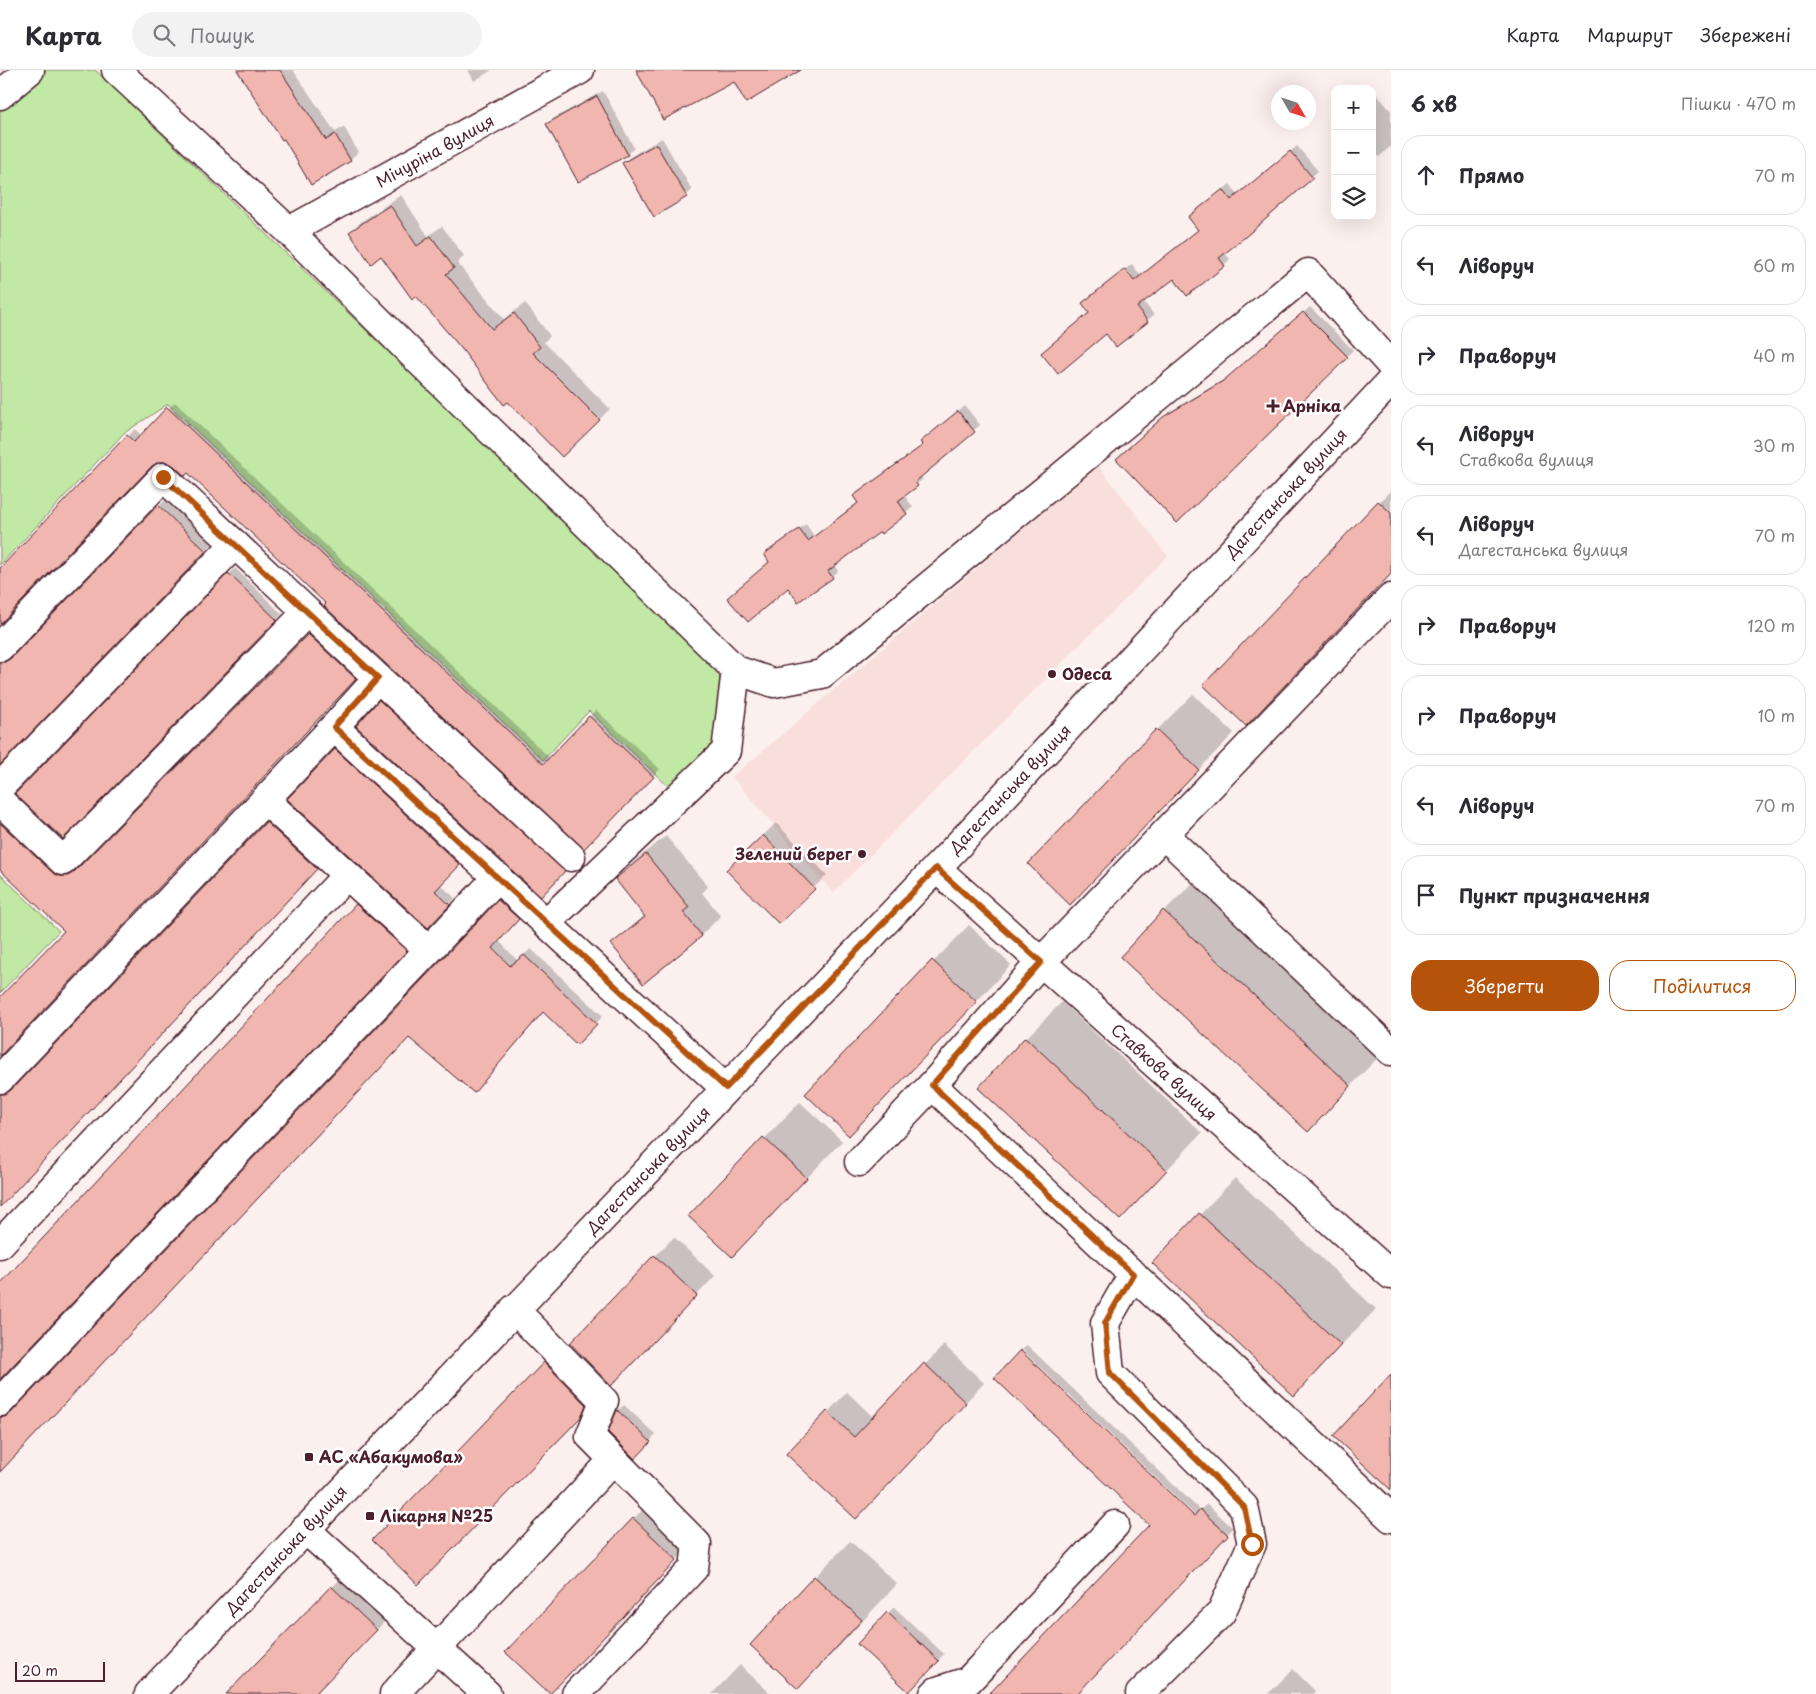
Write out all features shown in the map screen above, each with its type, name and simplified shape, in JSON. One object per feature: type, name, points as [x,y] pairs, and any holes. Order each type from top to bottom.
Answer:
[{"type":"street","points":[[0,95],[30,70]]},
{"type":"street","points":[[116,70],[289,231],[409,351],[736,670],[774,683],[822,674],[1308,273],[1391,365]]},
{"type":"street","name":"Мічуріна вулиця","points":[[289,231],[580,70]]},
{"type":"street","name":"Дагестанська вулиця","points":[[149,1694],[936,868],[1391,381]]},
{"type":"street","points":[[0,647],[163,477],[571,857]]},
{"type":"street","points":[[0,787],[235,544]]},
{"type":"street","points":[[859,1162],[932,1085],[1041,962],[1391,598]]},
{"type":"street","points":[[0,801],[63,861],[307,612]]},
{"type":"street","points":[[546,924],[726,751],[736,670]]},
{"type":"street","points":[[0,1079],[334,727],[378,678]]},
{"type":"street","points":[[334,727],[726,1088]]},
{"type":"street","points":[[265,800],[428,950]]},
{"type":"street","points":[[1164,835],[1391,1051]]},
{"type":"street","name":"Ставкова вулиця","points":[[936,868],[1391,1275]]},
{"type":"street","points":[[0,1244],[346,875]]},
{"type":"street","points":[[0,1402],[498,878]]},
{"type":"street","points":[[932,1085],[1391,1518]]},
{"type":"street","points":[[1133,1274],[1105,1323],[1110,1373],[1244,1507],[1252,1544],[1221,1613],[1140,1694]]},
{"type":"street","points":[[514,1310],[604,1401],[590,1436],[697,1544],[694,1568],[576,1694]]},
{"type":"street","points":[[394,1694],[614,1460]]},
{"type":"street","points":[[934,1694],[937,1691],[968,1681],[1115,1525]]},
{"type":"street","points":[[305,1529],[487,1694]]},
{"type":"shaded area","points":[[1098,465],[1168,556],[833,893],[732,777]]},
{"type":"green space","points":[[46,70],[95,70],[720,670],[716,746],[671,789],[589,711],[543,760],[168,404],[124,433],[0,565],[0,109]]},
{"type":"green space","points":[[0,874],[59,931],[0,993]]},
{"type":"building","points":[[237,70],[280,70],[326,140],[335,134],[351,161],[311,185],[284,139],[282,140]]},
{"type":"building","points":[[636,70],[801,70],[746,103],[734,82],[663,120]]},
{"type":"building","points":[[597,96],[628,155],[578,182],[546,124]]},
{"type":"building","points":[[656,144],[687,197],[654,217],[622,163]]},
{"type":"building","points":[[1290,151],[1313,178],[1219,258],[1225,266],[1187,296],[1174,279],[1137,307],[1148,322],[1116,347],[1106,334],[1058,374],[1041,353],[1089,313],[1082,303],[1125,269],[1134,281],[1198,230],[1188,217],[1223,189],[1231,200]]},
{"type":"building","points":[[390,205],[417,246],[431,236],[454,268],[446,274],[492,329],[514,313],[540,347],[533,353],[600,420],[562,457],[508,402],[504,405],[461,348],[416,296],[412,299],[381,256],[371,264],[349,232]]},
{"type":"building","points":[[1303,312],[1348,357],[1177,523],[1116,459],[1163,417],[1223,381]]},
{"type":"building","points":[[167,407],[543,764],[589,716],[654,777],[584,849],[324,606],[326,604],[188,473],[185,476],[167,462],[159,462],[152,466],[0,624],[0,568],[127,435],[134,442]]},
{"type":"building","points":[[958,411],[975,432],[915,482],[918,486],[898,501],[907,514],[828,571],[833,578],[798,602],[788,588],[748,622],[727,598],[769,562],[764,554],[799,529],[808,541],[858,503],[853,496],[923,445],[920,442]]},
{"type":"building","points":[[1378,501],[1391,513],[1391,574],[1246,726],[1203,685]]},
{"type":"building","points":[[158,505],[206,551],[0,765],[0,662],[5,662],[11,658]]},
{"type":"building","points":[[228,573],[277,620],[63,839],[15,794]]},
{"type":"building","points":[[308,634],[356,679],[0,1056],[0,997],[64,931],[0,870],[0,823],[53,873],[60,876],[68,876]]},
{"type":"building","points":[[379,700],[565,871],[541,897],[356,726]]},
{"type":"building","points":[[1156,729],[1199,770],[1070,905],[1028,864]]},
{"type":"building","points":[[335,749],[460,865],[435,891],[450,905],[428,928],[287,799]]},
{"type":"building","points":[[266,822],[317,869],[0,1207],[0,1094],[5,1094],[11,1090]]},
{"type":"building","points":[[763,835],[815,889],[779,924],[726,870]]},
{"type":"building","points":[[646,854],[689,907],[683,912],[702,936],[643,984],[611,944],[645,917],[615,879]]},
{"type":"building","points":[[498,900],[519,919],[493,948],[510,966],[524,955],[597,1024],[577,1045],[543,1012],[474,1093],[409,1038],[0,1472],[0,1417],[5,1417],[11,1413]]},
{"type":"building","points":[[356,904],[407,951],[0,1379],[0,1284]]},
{"type":"building","points":[[1163,910],[1351,1086],[1308,1132],[1120,957]]},
{"type":"building","points":[[932,960],[977,1002],[849,1136],[805,1094]]},
{"type":"building","points":[[1025,1037],[1167,1170],[1120,1220],[978,1088]]},
{"type":"building","points":[[763,1137],[807,1178],[732,1257],[688,1216]]},
{"type":"building","points":[[1199,1213],[1341,1345],[1294,1396],[1152,1263]]},
{"type":"building","points":[[654,1255],[697,1296],[611,1386],[570,1343]]},
{"type":"building","points":[[1020,1350],[1194,1516],[1200,1509],[1228,1535],[1077,1694],[989,1694],[1149,1525],[994,1378]]},
{"type":"building","points":[[544,1362],[586,1405],[581,1417],[418,1585],[372,1540]]},
{"type":"building","points":[[924,1363],[966,1403],[856,1519],[786,1454],[827,1411],[854,1437]]},
{"type":"building","points":[[1391,1374],[1391,1490],[1333,1436]]},
{"type":"building","points":[[617,1410],[651,1442],[635,1459],[608,1432]]},
{"type":"building","points":[[633,1518],[677,1560],[550,1694],[505,1652]]},
{"type":"building","points":[[814,1576],[862,1620],[798,1689],[750,1645]]},
{"type":"building","points":[[331,1586],[377,1630],[315,1694],[226,1694]]},
{"type":"building","points":[[887,1612],[939,1661],[909,1692],[857,1644]]},
{"type":"place","name":"Арніка","points":[[1273,406]]},
{"type":"place","name":"Одеса","points":[[1052,674]]},
{"type":"place","name":"Зелений берег","points":[[862,854]]},
{"type":"place","name":"АС «Абакумова»","points":[[309,1457]]},
{"type":"place","name":"Лікарня №25","points":[[370,1516]]},
{"type":"route","points":[[163,477],[378,678],[334,727],[726,1088],[936,868],[1041,962],[932,1085],[1133,1274],[1105,1323],[1110,1373],[1244,1507],[1252,1544]]}]
